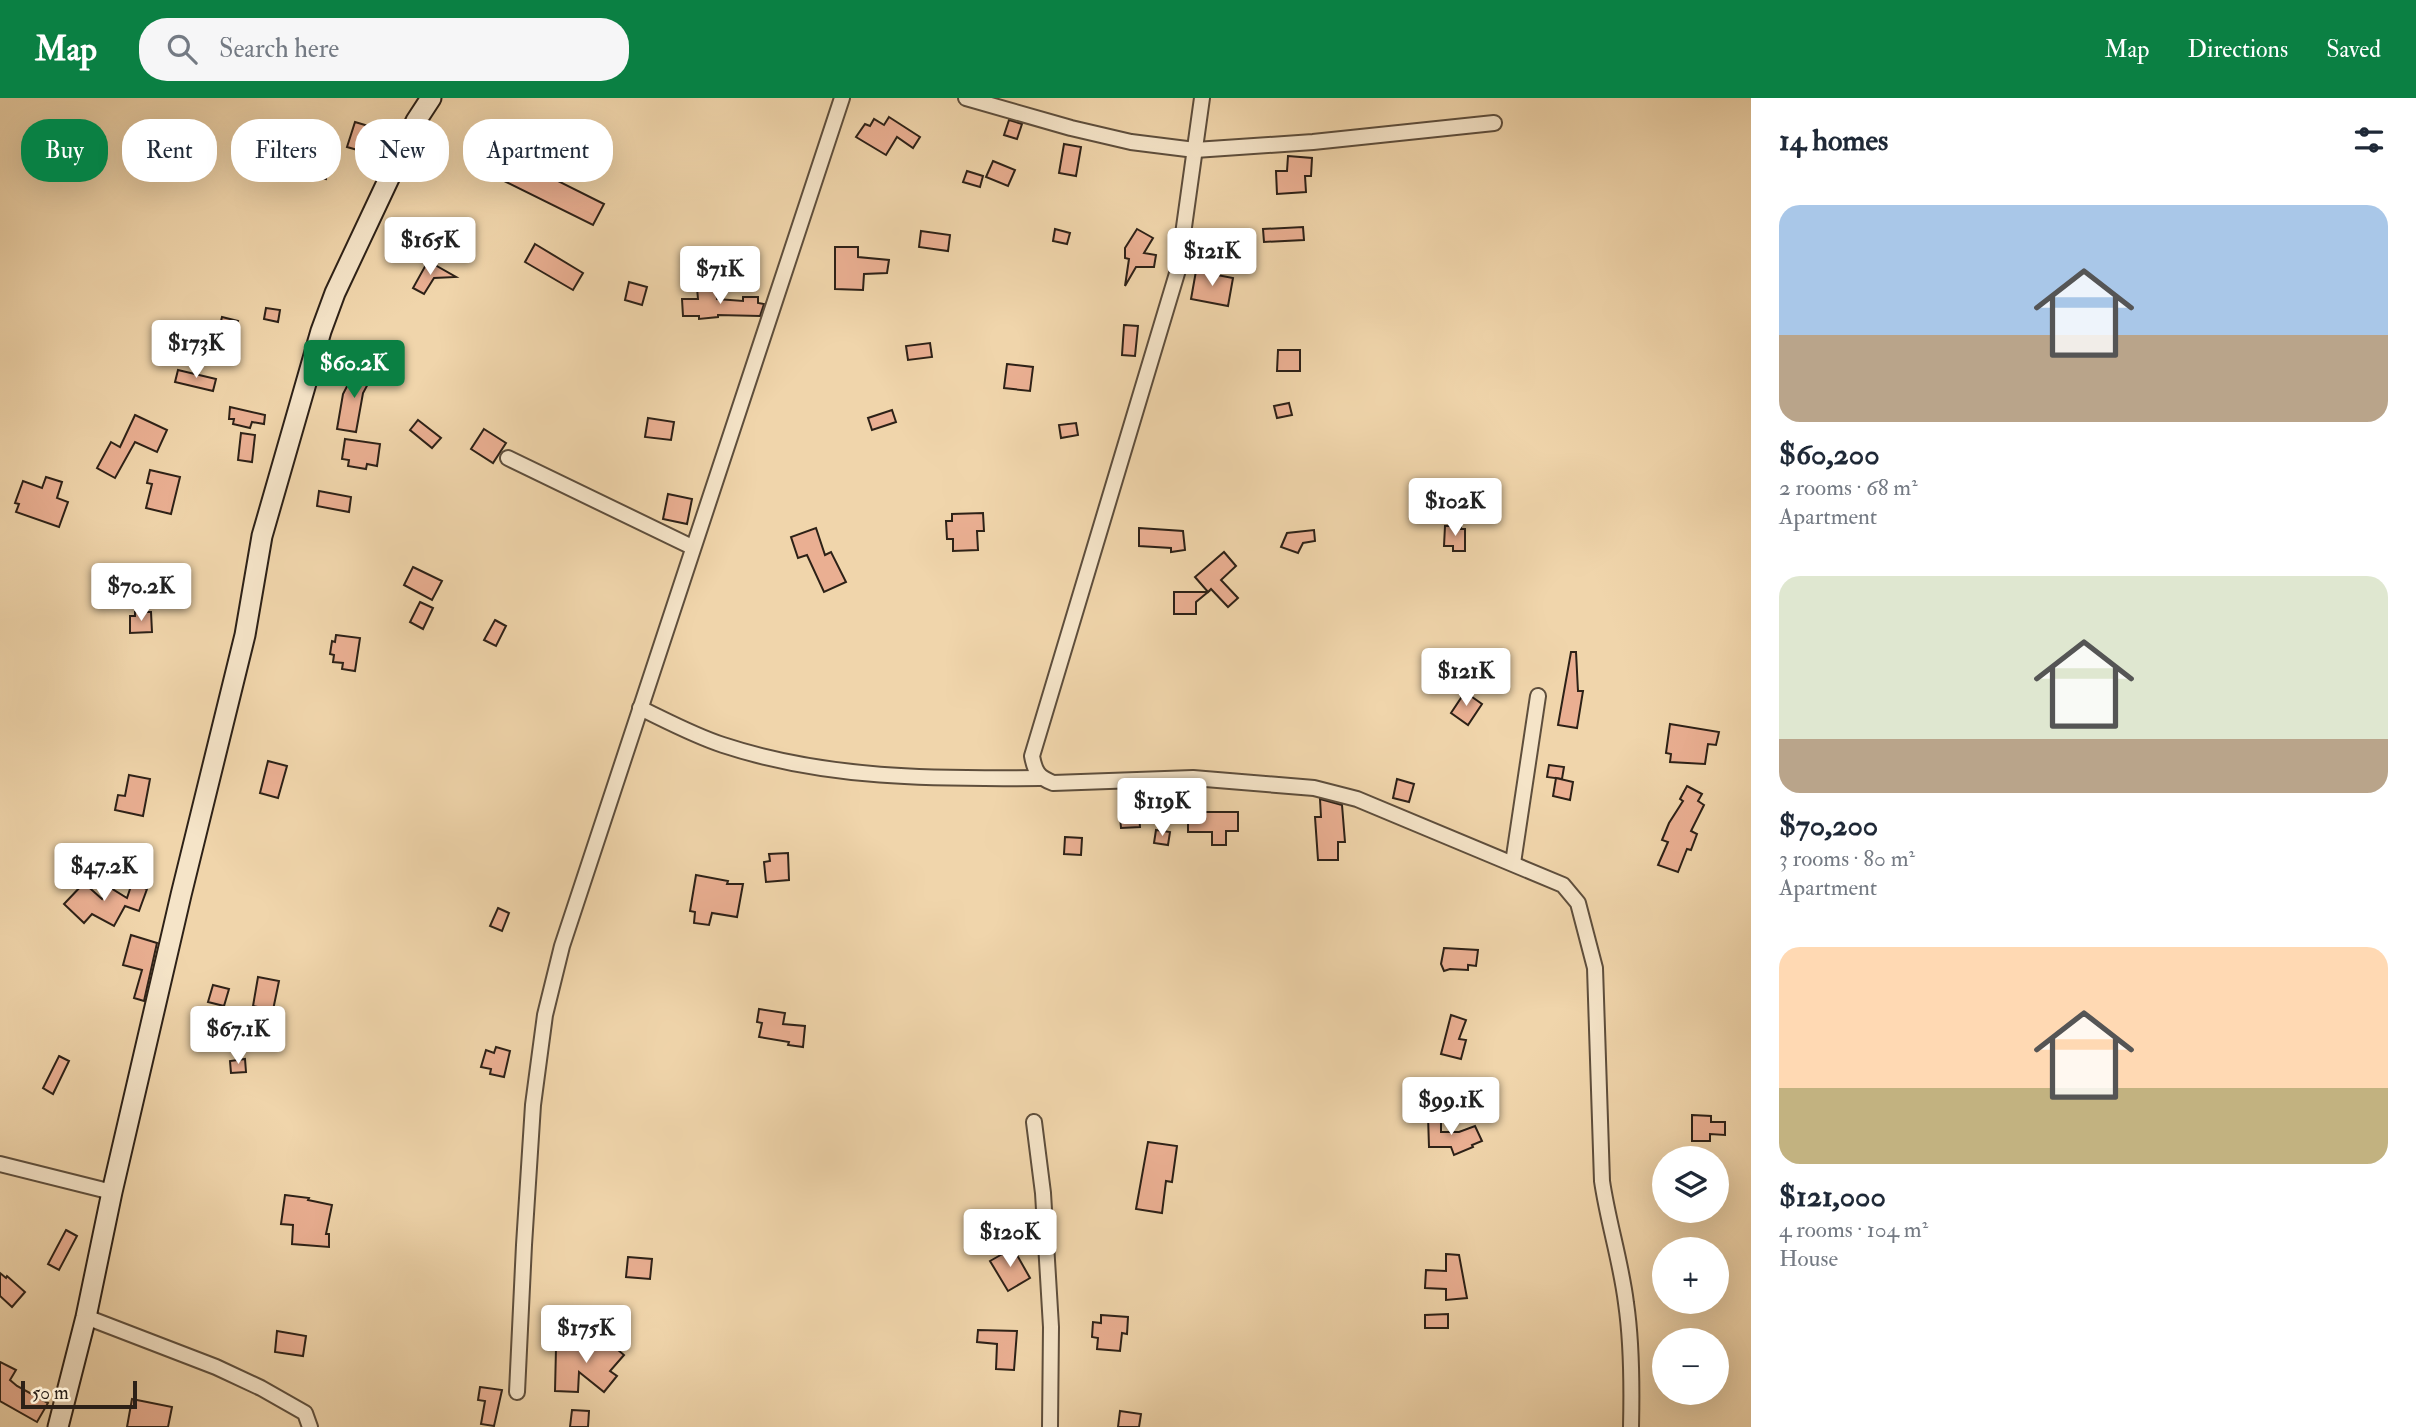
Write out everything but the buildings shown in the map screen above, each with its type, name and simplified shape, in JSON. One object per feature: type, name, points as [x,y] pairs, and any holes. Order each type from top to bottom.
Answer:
[{"type":"street","points":[[58,1427],[86,1317],[181,895],[245,635],[262,536],[321,331],[335,293],[416,121],[431,98]]},
{"type":"street","points":[[517,1392],[532,1119],[545,1015],[562,946],[842,98]]},
{"type":"street","points":[[966,98],[1131,142],[1195,150],[1313,142],[1494,122]]},
{"type":"street","points":[[1040,778],[1032,756],[1178,270],[1202,98]]},
{"type":"street","points":[[508,458],[692,548]]},
{"type":"street","points":[[1513,863],[1538,696]]},
{"type":"street","points":[[640,708],[720,745],[766,758],[842,772],[932,779],[1040,778],[1053,783],[1193,778],[1314,788],[1357,799],[1563,885],[1578,903],[1595,968],[1602,1181],[1626,1303],[1632,1368],[1631,1427]]},
{"type":"street","points":[[1034,1122],[1043,1193],[1051,1327],[1050,1427]]},
{"type":"street","points":[[0,1164],[112,1192]]},
{"type":"street","points":[[86,1317],[216,1367],[261,1388],[305,1413],[310,1427]]}]
